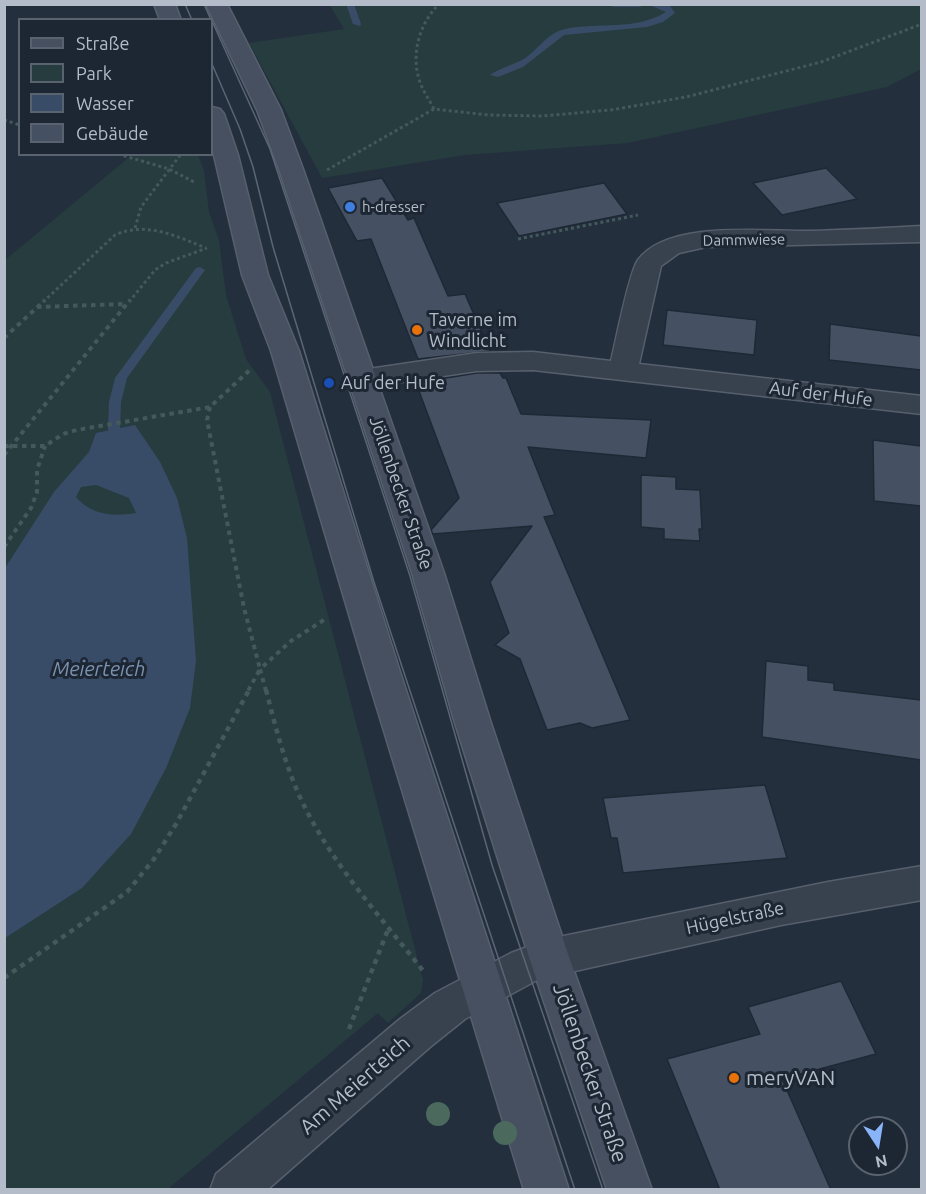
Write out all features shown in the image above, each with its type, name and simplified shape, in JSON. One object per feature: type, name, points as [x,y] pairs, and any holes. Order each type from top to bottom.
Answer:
[{"type":"main road","points":[[164,4],[170,18]]},
{"type":"main road","name":"Jöllenbecker Straße","points":[[216,4],[279,134],[428,573],[478,739],[549,957],[630,1190]]},
{"type":"main road","points":[[213,117],[226,155],[250,259],[288,359],[357,585],[466,997],[547,1190]]},
{"type":"street","name":"Dammwiese","points":[[622,371],[648,264],[655,254],[665,249],[714,239],[796,239],[921,234]]},
{"type":"street","name":"Auf der Hufe","points":[[362,379],[505,359],[921,405]]},
{"type":"street","name":"Hügelstraße","points":[[549,957],[814,901],[921,884]]},
{"type":"street","points":[[466,997],[525,966],[549,957]]},
{"type":"street","name":"Am Meierteich","points":[[232,1190],[415,1033],[466,997]]},
{"type":"path","points":[[434,108],[418,76],[416,51],[420,33],[430,12],[439,4]]},
{"type":"path","points":[[324,172],[434,108],[488,115],[541,116],[622,108],[686,97],[821,62],[921,24]]},
{"type":"path","points":[[124,156],[169,170],[199,185]]},
{"type":"path","points":[[135,228],[141,207],[180,156]]},
{"type":"path","points":[[518,239],[638,215]]},
{"type":"path","points":[[4,338],[124,229],[135,228],[162,232],[217,251]]},
{"type":"path","points":[[4,455],[126,303],[161,266],[207,248]]},
{"type":"path","points":[[36,307],[126,303]]},
{"type":"path","points":[[4,446],[45,446],[63,434],[90,427],[210,407],[257,364]]},
{"type":"path","points":[[210,407],[207,420],[244,608],[289,771],[308,813],[337,859],[389,927],[466,997]]},
{"type":"path","points":[[4,547],[31,508],[37,492],[37,470],[45,446]]},
{"type":"path","points":[[4,978],[127,892],[141,877],[176,824],[260,669],[291,641],[331,614],[357,585]]},
{"type":"path","points":[[347,1034],[389,927]]},
{"type":"green space","points":[[330,5],[921,5],[921,69],[887,87],[628,143],[465,155],[322,178],[249,43],[344,29]]},
{"type":"green space","points":[[133,156],[198,156],[204,171],[209,212],[219,240],[226,295],[246,359],[270,392],[423,980],[421,993],[388,1023],[378,1013],[168,1189],[5,1190],[5,260]]},
{"type":"water","name":"Meierteich","points":[[135,425],[160,462],[177,498],[187,538],[196,661],[190,708],[166,768],[131,834],[82,888],[5,938],[5,568],[54,492],[89,452],[96,433]],"holes":[[[96,485],[129,498],[136,513],[119,515],[88,508],[76,497],[81,487]]]},
{"type":"building","points":[[826,168],[857,199],[782,215],[753,183]]},
{"type":"building","points":[[382,178],[408,220],[414,218],[448,296],[465,294],[490,351],[418,359],[371,239],[357,241],[328,188]]},
{"type":"building","points":[[604,183],[627,214],[519,236],[497,203]]},
{"type":"building","points":[[667,310],[757,320],[754,355],[663,345]]},
{"type":"building","points":[[830,324],[921,336],[921,370],[829,360]]},
{"type":"building","points":[[477,373],[500,373],[503,378],[506,378],[521,414],[651,420],[646,458],[528,447],[555,515],[544,517],[630,720],[592,728],[580,723],[547,730],[520,659],[495,645],[509,633],[490,582],[532,526],[433,534],[431,530],[459,498],[419,391],[430,389],[427,381]]},
{"type":"building","points":[[873,440],[921,446],[921,506],[874,501]]},
{"type":"building","points":[[641,475],[676,477],[676,489],[700,490],[702,529],[699,529],[700,541],[664,539],[664,529],[641,527]]},
{"type":"building","points":[[766,661],[808,666],[808,680],[834,683],[834,690],[921,700],[921,760],[762,737]]},
{"type":"building","points":[[765,785],[787,858],[623,873],[617,838],[611,838],[603,798]]},
{"type":"building","points":[[841,981],[876,1054],[782,1079],[831,1190],[720,1190],[667,1059],[760,1034],[748,1007]]},
{"type":"waterway","points":[[350,4],[357,24]]},
{"type":"waterway","points":[[613,4],[640,4]]},
{"type":"waterway","points":[[495,75],[525,62],[560,34],[579,30],[647,25],[671,13],[667,8],[651,4]]},
{"type":"waterway","points":[[119,447],[114,429],[115,402],[121,378],[200,270]]},
{"type":"tram line","points":[[185,4],[191,18]]},
{"type":"tram line","points":[[204,4],[210,18]]},
{"type":"tram line","points":[[213,23],[270,149],[410,576],[492,865],[603,1190]]},
{"type":"tram line","points":[[213,66],[240,129],[253,167],[273,247],[374,582],[575,1190]]},
{"type":"place","name":"h-dresser","points":[[350,207]]},
{"type":"place","name":"Taverne im Windlicht","points":[[417,330]]},
{"type":"place","name":"Auf der Hufe","points":[[329,383]]},
{"type":"place","name":"meryVAN","points":[[734,1078]]}]
